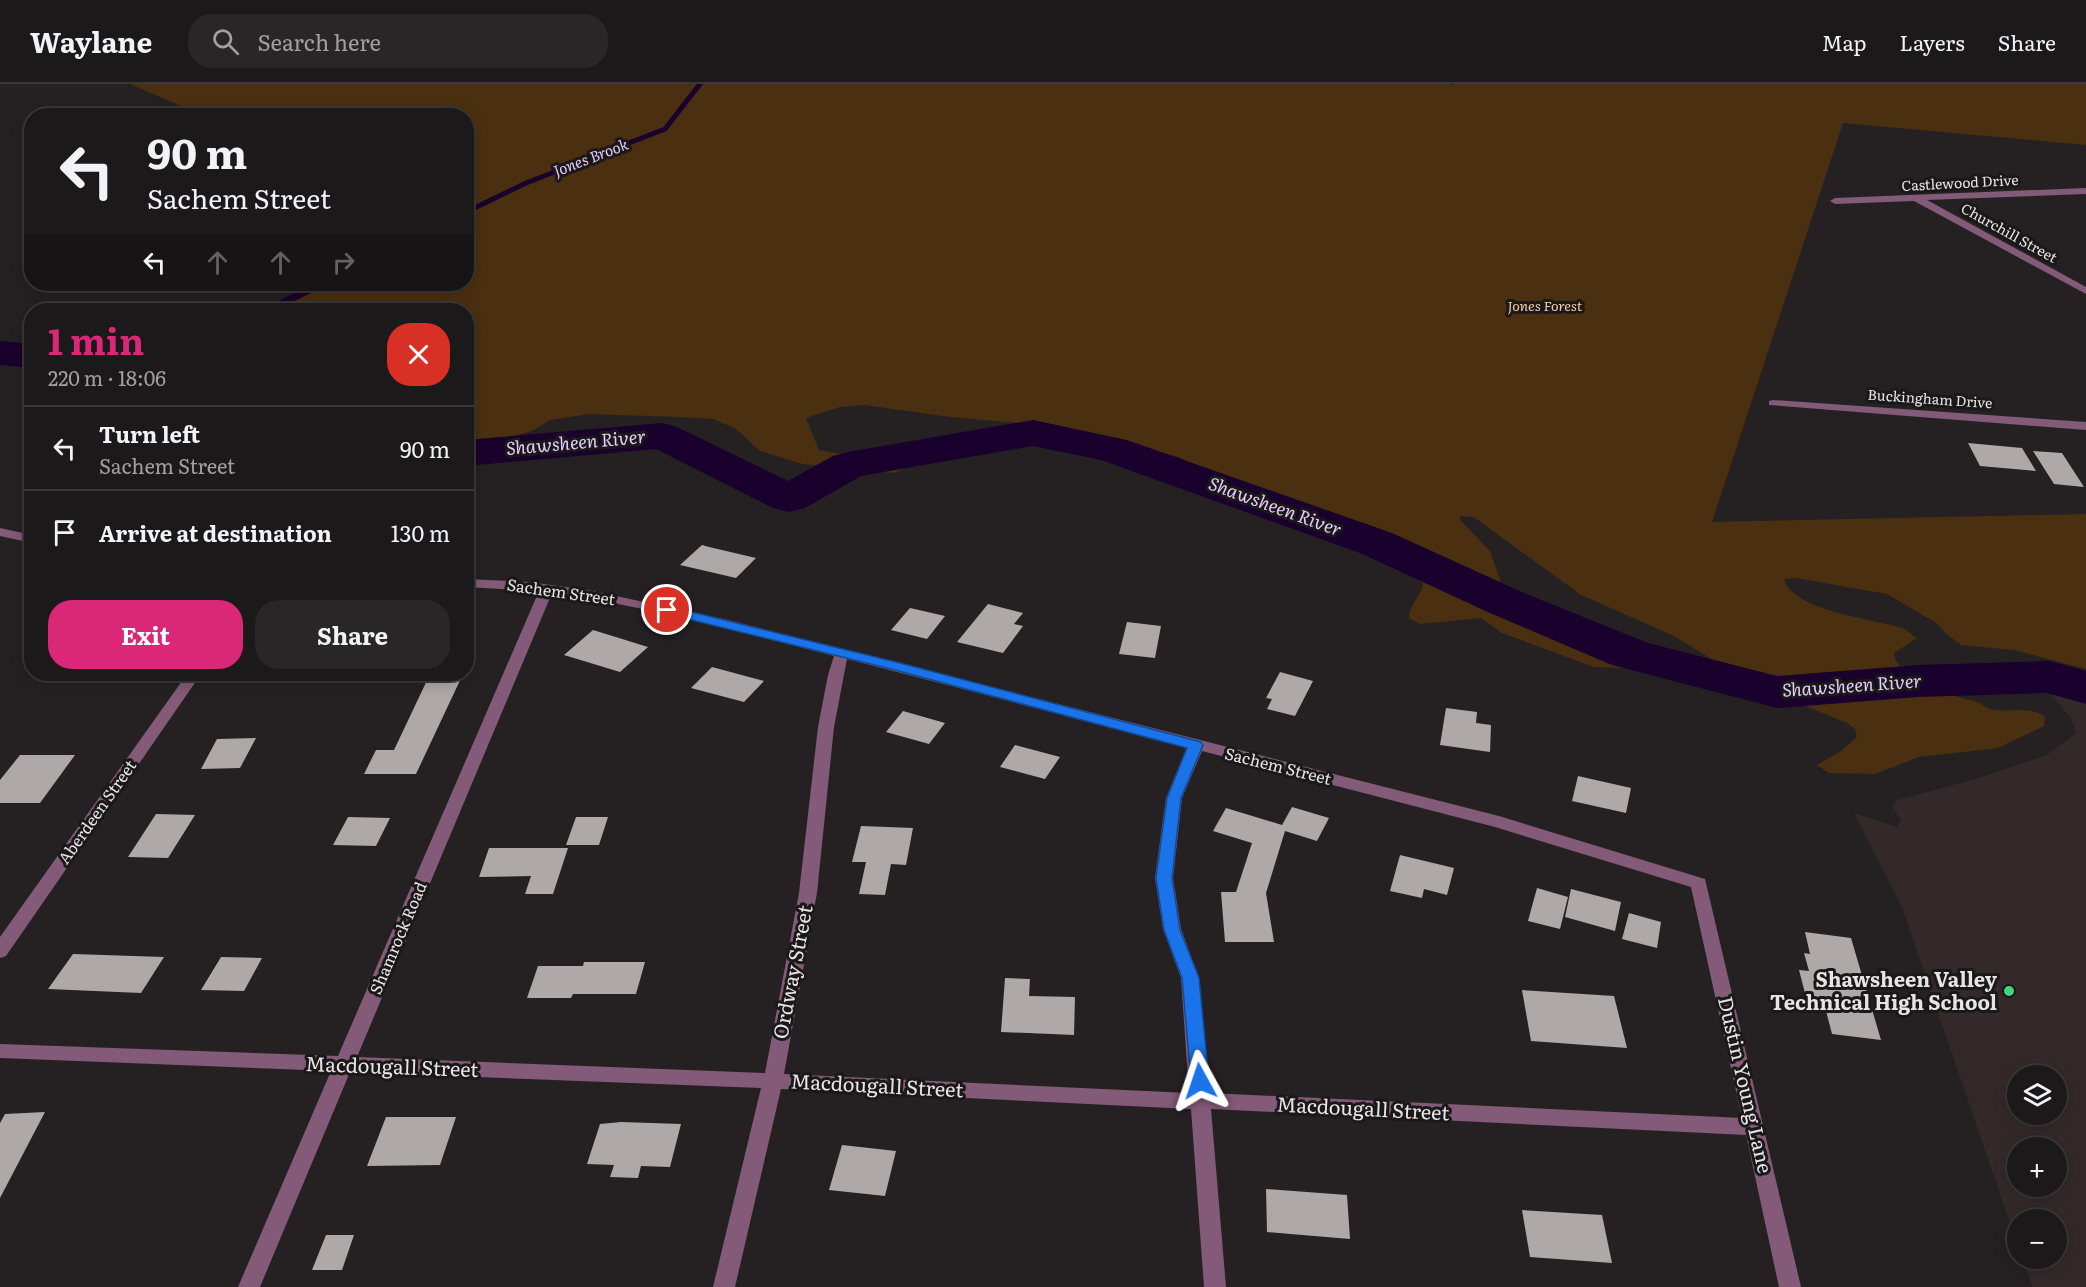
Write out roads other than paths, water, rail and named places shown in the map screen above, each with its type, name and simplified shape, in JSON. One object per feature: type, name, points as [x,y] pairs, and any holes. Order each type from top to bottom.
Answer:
[{"type":"street","name":"Castlewood Drive","points":[[1835,201],[2086,191]]},
{"type":"street","name":"Churchill Street","points":[[1918,199],[2086,291]]},
{"type":"street","name":"Buckingham Drive","points":[[1773,403],[2086,426]]},
{"type":"street","points":[[1,534],[24,538]]},
{"type":"street","name":"Sachem Street","points":[[474,583],[547,588],[617,599],[842,653],[1499,822],[1699,883]]},
{"type":"street","name":"Shamrock Road","points":[[249,1287],[547,588]]},
{"type":"street","name":"Ordway Street","points":[[724,1287],[773,1081],[808,893],[826,727],[835,675],[842,653]]},
{"type":"street","name":"Aberdeen Street","points":[[0,951],[189,681]]},
{"type":"street","points":[[1196,745],[1174,798],[1164,878],[1172,930],[1190,978],[1202,1101],[1215,1287]]},
{"type":"street","name":"Dustin Young Lane","points":[[1699,883],[1790,1287]]},
{"type":"street","name":"Macdougall Street","points":[[0,1051],[773,1081],[1754,1127]]},
{"type":"waterway","name":"Jones Brook","points":[[474,208],[526,183],[665,129],[700,84]]},
{"type":"waterway","name":"Jones Brook","points":[[282,303],[307,291]]},
{"type":"waterway","name":"Shawsheen River","points":[[0,353],[24,355]]},
{"type":"waterway","name":"Shawsheen River","points":[[474,452],[662,436],[789,499],[848,465],[1033,433],[1112,449],[1376,543],[1507,603],[1630,654],[1777,692],[1918,681],[2050,677],[2086,688]]},
{"type":"place","name":"Shawsheen Valley Technical High School","points":[[2009,991]]},
{"type":"park label","name":"Jones Forest","points":[[1545,306]]}]
